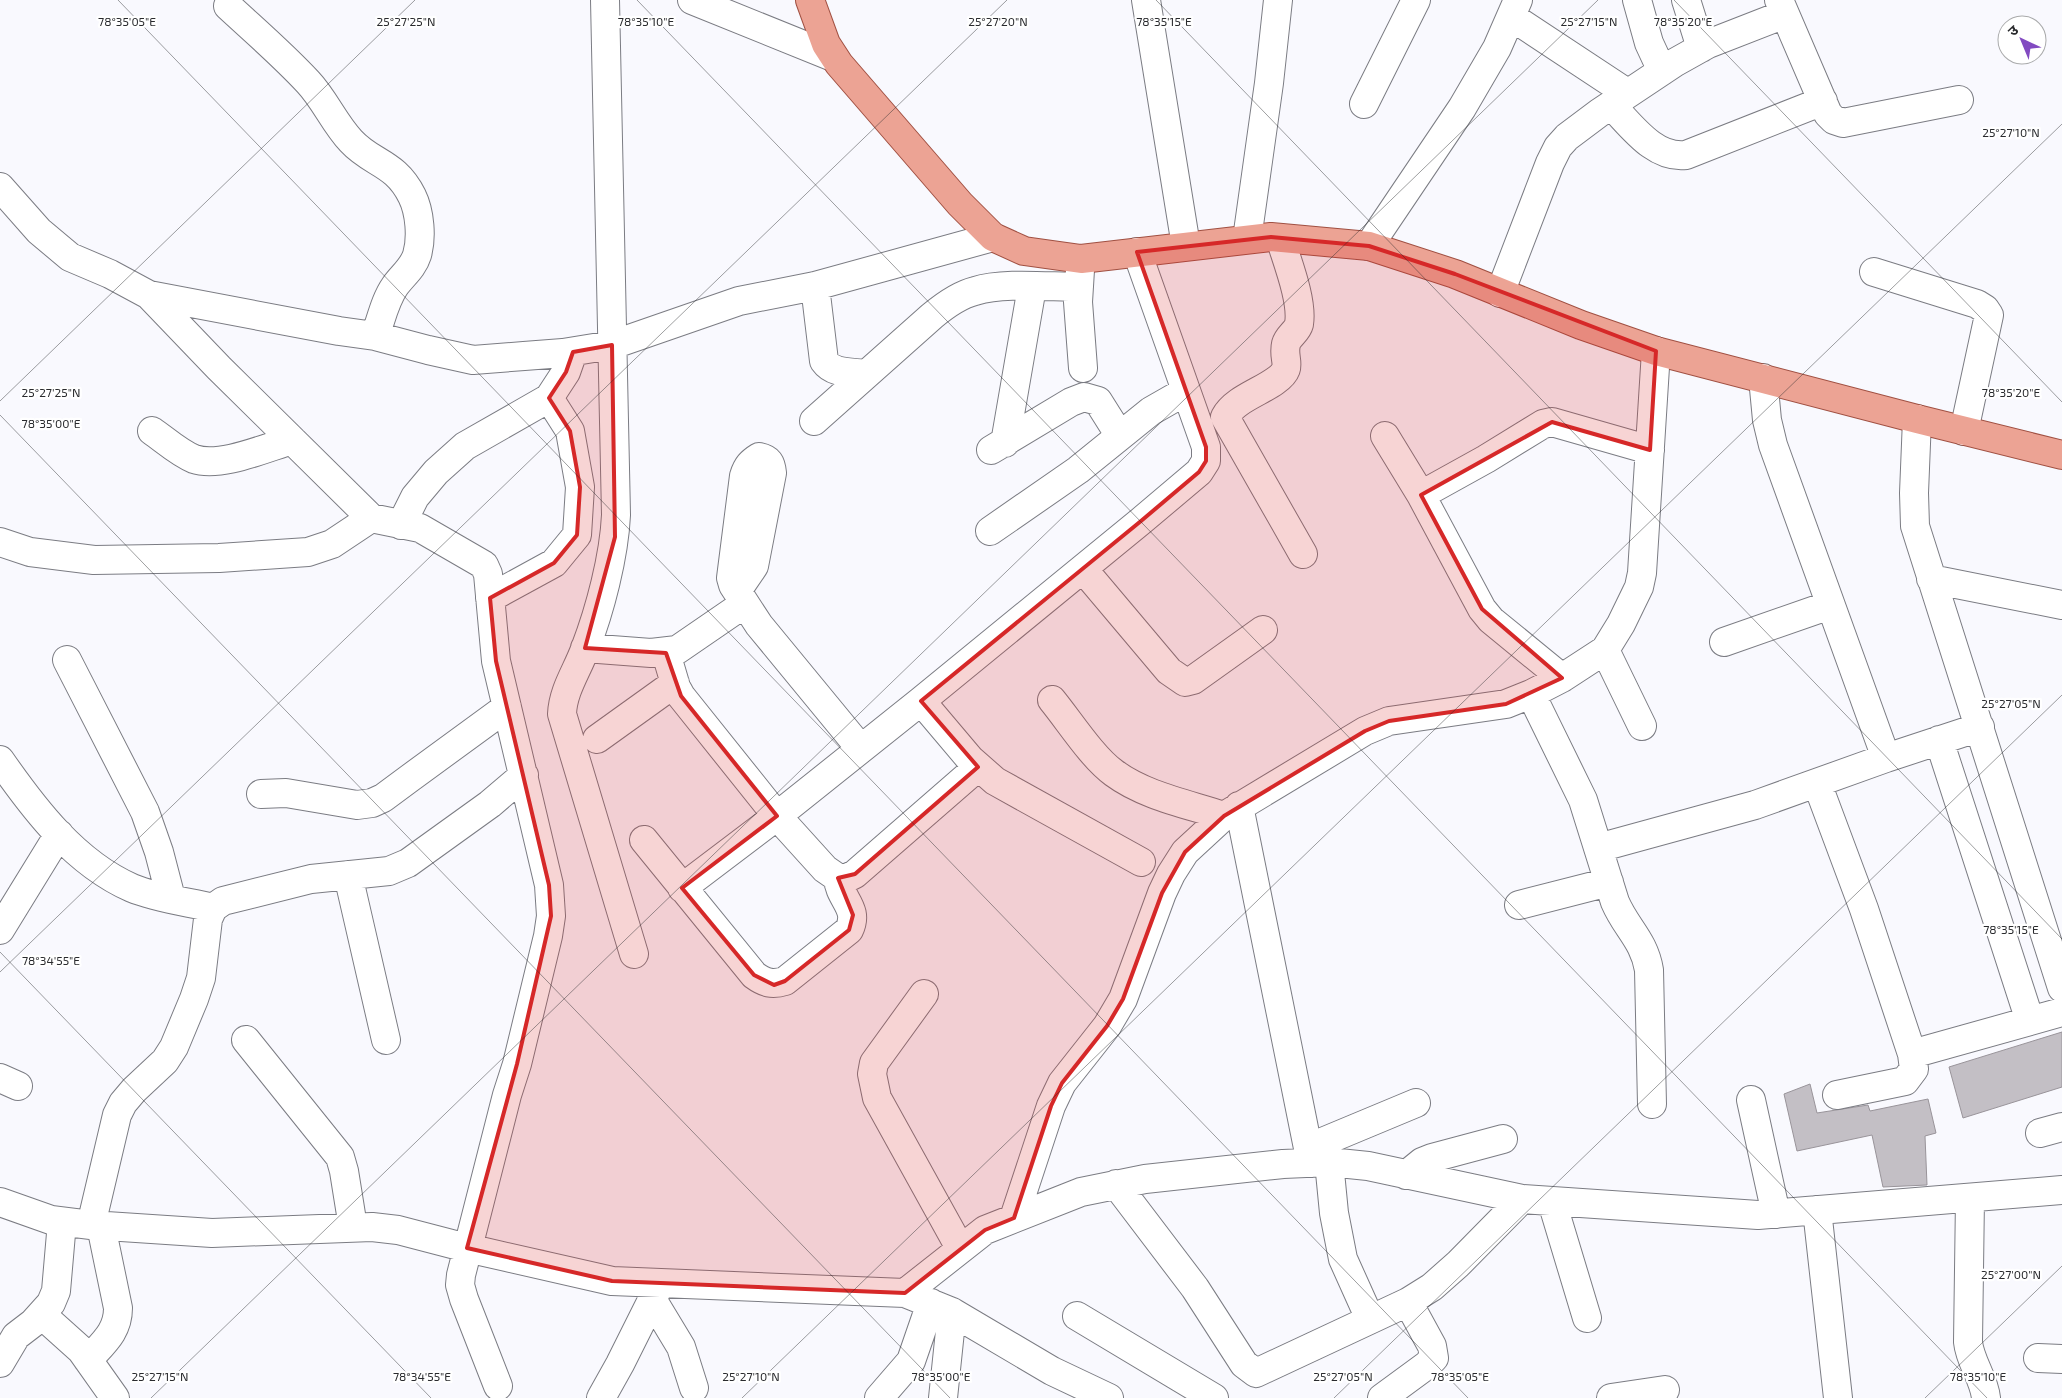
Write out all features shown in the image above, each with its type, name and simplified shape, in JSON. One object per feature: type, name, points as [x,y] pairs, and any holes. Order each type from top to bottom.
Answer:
[{"type":"main road","points":[[810,0],[826,44],[833,57],[960,204],[993,236],[1024,251],[1081,259],[1271,236],[1369,246],[1455,274],[1581,325],[1656,350],[2062,455]]},
{"type":"street","points":[[605,0],[615,537],[607,574],[586,648],[563,700],[562,714],[634,954]]},
{"type":"street","points":[[692,0],[833,57]]},
{"type":"street","points":[[1146,0],[1186,246]]},
{"type":"street","points":[[1247,239],[1269,83],[1278,0]]},
{"type":"street","points":[[1364,104],[1416,0]]},
{"type":"street","points":[[1637,0],[1649,43],[1662,70]]},
{"type":"street","points":[[1686,0],[1701,48]]},
{"type":"street","points":[[228,6],[308,82],[322,99],[340,129],[352,143],[388,166],[402,179],[412,196],[417,211],[419,231],[417,255],[412,265],[394,287],[375,336]]},
{"type":"street","points":[[1500,293],[1543,180],[1558,147],[1567,137],[1662,70],[1782,7],[1828,114],[1834,120],[1843,123],[1959,100]]},
{"type":"street","points":[[1369,246],[1480,79],[1515,8],[1619,99],[1651,145],[1675,156],[1686,155],[1823,101]]},
{"type":"street","points":[[0,187],[39,231],[70,257],[110,274],[149,296],[371,518],[420,528],[484,565],[488,574],[496,661],[549,885],[551,916],[548,936],[517,1064],[507,1095],[467,1248],[460,1285],[498,1386]]},
{"type":"street","points":[[149,296],[375,336],[472,360],[573,352],[612,345],[738,301],[816,286],[993,236]]},
{"type":"street","points":[[1280,238],[1296,296],[1299,316],[1298,327],[1286,342],[1288,367],[1284,374],[1275,381],[1234,406],[1225,417],[1303,554]]},
{"type":"street","points":[[682,888],[777,816],[921,701],[1199,472],[1206,461],[1206,448],[1137,252]]},
{"type":"street","points":[[1081,259],[1078,302],[1083,368]]},
{"type":"street","points":[[1874,272],[1977,304],[1985,309],[1989,316],[1964,431]]},
{"type":"street","points":[[816,286],[824,361],[829,368],[866,374]]},
{"type":"street","points":[[1032,287],[998,447],[1071,402],[1084,397],[1098,401],[1120,436]]},
{"type":"street","points":[[814,420],[944,306],[964,295],[987,288],[1079,288]]},
{"type":"street","points":[[1014,1218],[1051,1106],[1062,1083],[1107,1026],[1122,999],[1158,902],[1171,874],[1185,852],[1232,811],[1365,731],[1389,721],[1506,704],[1562,678],[1605,650],[1622,624],[1639,587],[1642,573],[1656,350]]},
{"type":"street","points":[[401,525],[415,498],[436,472],[465,446],[549,398],[566,372],[573,352]]},
{"type":"street","points":[[1763,378],[1767,420],[1773,445],[1886,758]]},
{"type":"street","points":[[990,532],[1078,470],[1151,411],[1186,391]]},
{"type":"street","points":[[490,598],[554,563],[577,535],[580,487],[570,431],[549,398]]},
{"type":"street","points":[[1917,419],[1914,493],[1915,526],[2062,988]]},
{"type":"street","points":[[1421,495],[1486,460],[1543,424],[1552,422],[1650,450]]},
{"type":"street","points":[[152,431],[194,458],[208,462],[292,440]]},
{"type":"street","points":[[1384,436],[1421,495],[1482,608],[1491,620],[1562,678]]},
{"type":"street","points":[[0,542],[30,552],[94,560],[249,556],[308,552],[332,544],[371,518]]},
{"type":"street","points":[[1083,568],[1169,671],[1185,682],[1193,680],[1263,630]]},
{"type":"street","points":[[1931,579],[2062,606]]},
{"type":"street","points":[[586,648],[666,653],[677,650],[741,598],[760,625],[861,749]]},
{"type":"street","points":[[1724,642],[1830,604]]},
{"type":"street","points":[[1605,650],[1642,726]]},
{"type":"street","points":[[666,653],[681,696],[777,816],[825,869],[838,878],[847,878],[856,874],[978,768]]},
{"type":"street","points":[[67,660],[146,812],[171,898]]},
{"type":"street","points":[[597,739],[676,683]]},
{"type":"street","points":[[1531,694],[1583,800],[1621,917],[1639,940],[1646,955],[1649,970],[1652,1104]]},
{"type":"street","points":[[1052,700],[1101,761],[1113,772],[1142,789],[1232,811]]},
{"type":"street","points":[[921,701],[978,768],[995,781],[1141,862]]},
{"type":"street","points":[[261,794],[286,793],[357,805],[372,803],[383,798],[506,707]]},
{"type":"street","points":[[1598,848],[1755,805],[1980,727]]},
{"type":"street","points":[[1939,740],[2030,1021]]},
{"type":"street","points":[[0,760],[20,788],[70,847],[98,868],[132,888],[213,908]]},
{"type":"street","points":[[88,1360],[110,1335],[118,1320],[118,1308],[96,1226],[117,1115],[123,1103],[165,1061],[174,1047],[201,978],[208,919],[213,908],[223,901],[311,879],[389,871],[408,863],[490,804],[524,775]]},
{"type":"street","points":[[1817,783],[1864,909],[1912,1054],[1914,1069],[1905,1081],[1837,1095]]},
{"type":"street","points":[[1232,811],[1316,1158],[1334,1213],[1343,1259],[1370,1319]]},
{"type":"street","points":[[0,930],[59,834]]},
{"type":"street","points":[[644,840],[754,975],[764,982],[774,985],[785,981],[849,930],[853,922],[853,915],[838,886],[838,878]]},
{"type":"street","points":[[348,875],[386,1040]]},
{"type":"street","points":[[1519,905],[1609,882]]},
{"type":"street","points":[[924,994],[874,1063],[872,1074],[873,1086],[877,1098],[898,1138],[960,1248]]},
{"type":"street","points":[[1912,1054],[2062,1012]]},
{"type":"street","points":[[246,1040],[340,1156],[353,1227]]},
{"type":"street","points":[[1751,1100],[1776,1214]]},
{"type":"street","points":[[905,1293],[985,1230],[1081,1192],[1116,1184],[1164,1177],[1283,1164],[1316,1158],[1416,1103]]},
{"type":"street","points":[[1406,1175],[1415,1167],[1432,1158],[1503,1139]]},
{"type":"street","points":[[1316,1158],[1368,1166],[1522,1200],[1758,1215],[2062,1190]]},
{"type":"street","points":[[1116,1184],[1196,1288],[1244,1364],[1256,1373],[1408,1302],[1432,1287],[1458,1264],[1522,1200]]},
{"type":"street","points":[[1970,1198],[1968,1342],[1969,1354],[1985,1386],[1986,1398]]},
{"type":"street","points":[[0,1202],[51,1220],[96,1226],[212,1233],[353,1227],[398,1230],[467,1248],[656,1291],[905,1293],[941,1308],[1099,1396]]},
{"type":"street","points":[[1552,1202],[1587,1318]]},
{"type":"street","points":[[1817,1210],[1838,1398]]},
{"type":"street","points":[[0,1364],[16,1336],[42,1314],[51,1303],[56,1291],[62,1222]]},
{"type":"street","points":[[601,1398],[656,1291]]},
{"type":"street","points":[[656,1291],[681,1347],[694,1388]]},
{"type":"street","points":[[1382,1398],[1428,1365],[1434,1358],[1432,1346],[1408,1302]]},
{"type":"street","points":[[879,1398],[911,1361],[941,1308]]},
{"type":"street","points":[[941,1308],[943,1398]]},
{"type":"street","points":[[42,1314],[81,1350],[115,1398]]},
{"type":"street","points":[[1077,1316],[1214,1398]]},
{"type":"street","points":[[620,1364],[620,1398]]},
{"type":"street","points":[[1611,1398],[1665,1390]]},
{"type":"highlighted area","points":[[1271,237],[1369,246],[1455,274],[1656,351],[1650,450],[1552,422],[1421,495],[1482,609],[1562,678],[1506,704],[1389,721],[1365,731],[1224,816],[1185,852],[1162,893],[1123,999],[1107,1026],[1062,1083],[1051,1106],[1014,1218],[985,1230],[905,1293],[612,1281],[467,1248],[517,1064],[551,916],[549,885],[496,661],[490,598],[554,563],[577,535],[580,487],[570,431],[549,398],[566,372],[573,352],[612,345],[615,537],[585,648],[666,653],[681,696],[777,816],[682,888],[754,975],[774,985],[785,981],[849,930],[853,915],[838,878],[855,874],[978,767],[921,701],[1141,521],[1199,472],[1206,461],[1206,447],[1137,252]]},
{"type":"building","points":[[2062,1032],[2062,1087],[1963,1118],[1949,1067]]},
{"type":"building","points":[[1810,1084],[1817,1113],[1868,1105],[1870,1111],[1928,1099],[1936,1133],[1925,1136],[1927,1185],[1883,1187],[1872,1135],[1797,1151],[1784,1094]]}]
